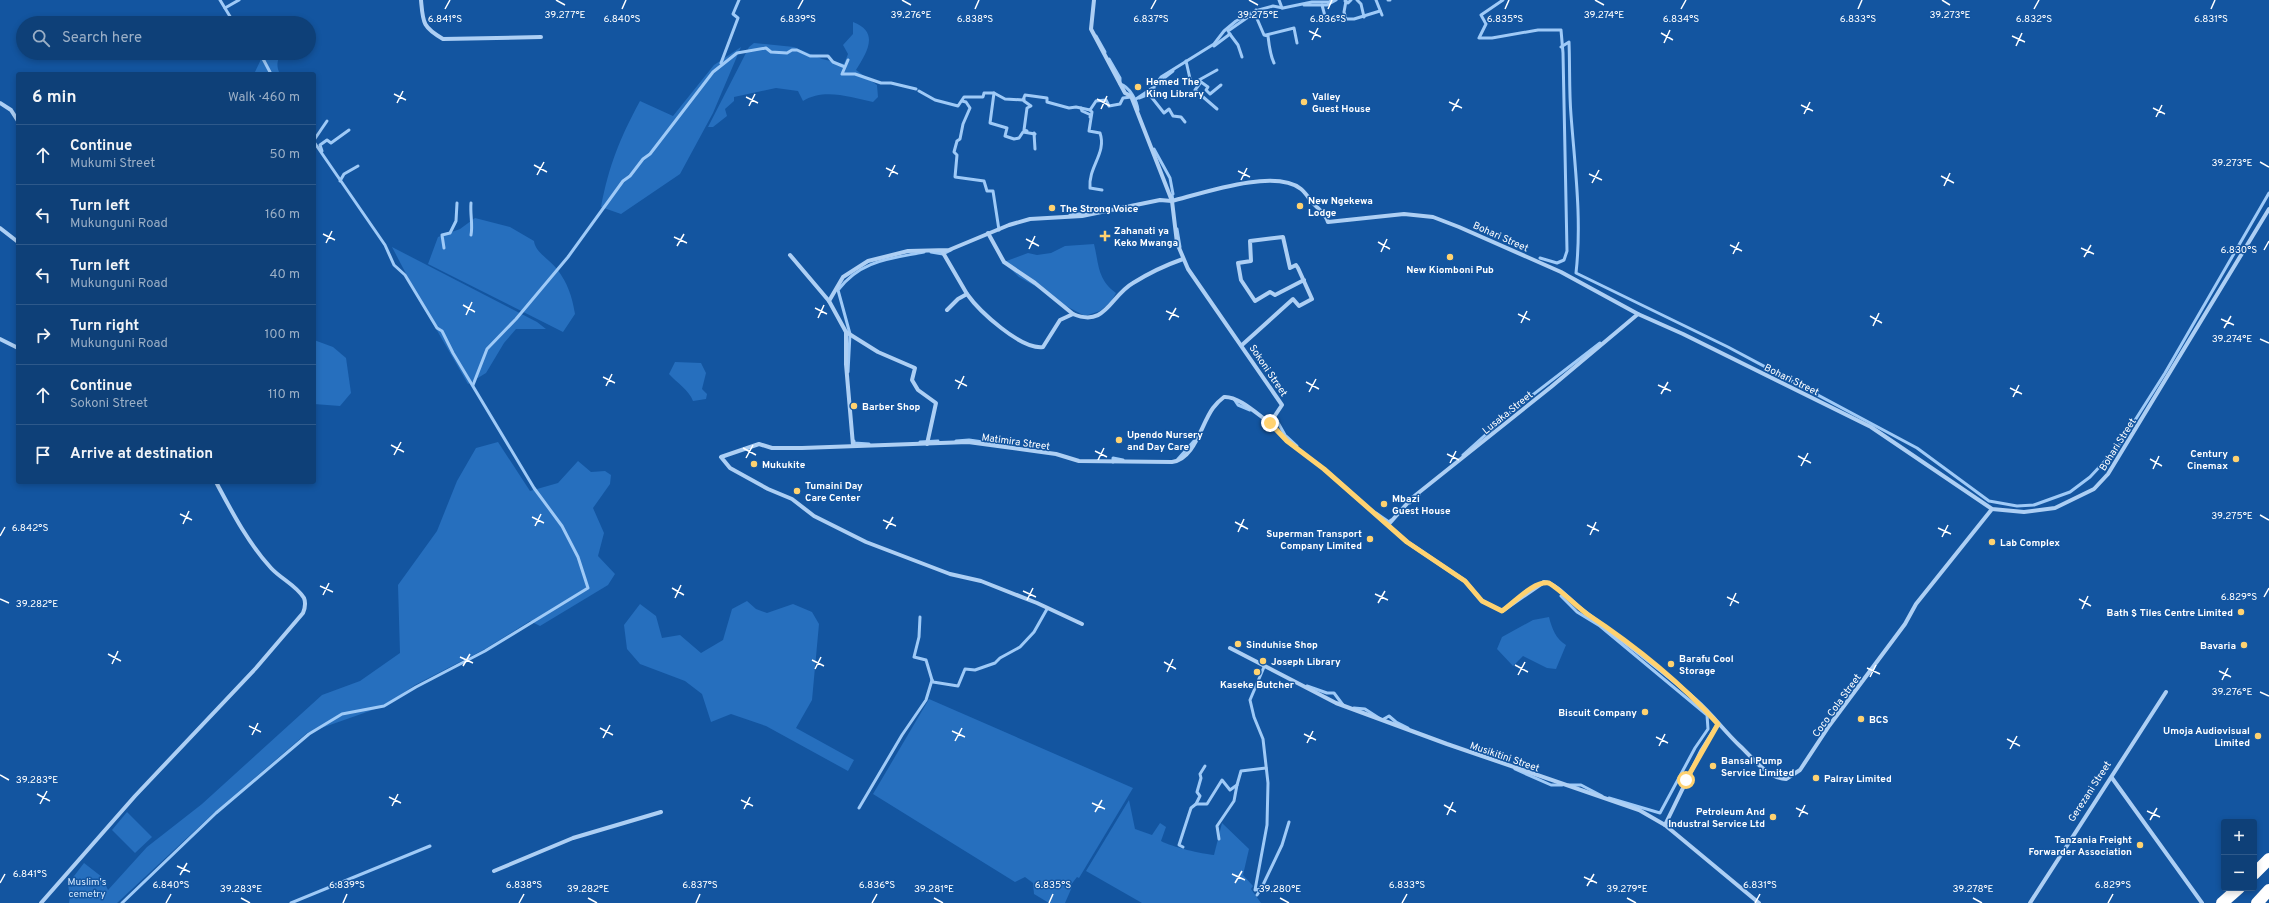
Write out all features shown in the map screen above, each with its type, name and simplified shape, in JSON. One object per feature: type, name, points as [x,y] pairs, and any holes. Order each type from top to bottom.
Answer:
[{"type":"highway","points":[[2257,871],[2269,859]]},
{"type":"highway","points":[[2257,903],[2269,890]]},
{"type":"highway","points":[[2222,903],[2236,891]]},
{"type":"street","points":[[421,0],[423,23],[429,31],[443,39],[541,37]]},
{"type":"street","name":"Sokoni Street","points":[[1094,0],[1091,29],[1125,93],[1131,96],[1172,201],[1176,235],[1182,258],[1282,405],[1270,423]]},
{"type":"street","points":[[0,104],[11,110],[16,118]]},
{"type":"street","name":"Bohari Street","points":[[1172,201],[1249,181],[1274,180],[1301,188],[1314,204],[1325,214],[1328,222],[1404,214],[1433,217],[1561,272],[1638,314],[1683,334],[1871,427],[1992,509],[2024,512],[2055,508],[2094,488],[2108,474],[2269,209]]},
{"type":"street","points":[[830,301],[843,277],[868,261],[908,251],[942,251],[1030,219],[1082,216],[1160,200],[1172,201]]},
{"type":"street","points":[[0,228],[16,240]]},
{"type":"street","points":[[988,233],[1004,262],[1035,283],[1073,314],[1085,319],[1100,315],[1131,283],[1182,258]]},
{"type":"street","points":[[1242,345],[1293,299],[1299,306],[1312,299],[1304,280],[1297,266],[1290,268],[1282,237],[1279,236],[1250,241],[1251,261],[1238,263],[1241,280],[1255,301],[1270,292],[1275,295],[1304,280]]},
{"type":"street","points":[[942,251],[966,294],[990,317],[994,324],[1034,347],[1043,348],[1060,320],[1073,314]]},
{"type":"street","points":[[790,255],[830,301],[846,332],[846,364],[853,445]]},
{"type":"street","points":[[947,310],[958,299],[966,294]]},
{"type":"street","name":"Lusaka Street","points":[[1388,525],[1412,498],[1551,387],[1638,314]]},
{"type":"street","points":[[846,332],[878,352],[915,368],[912,380],[918,390],[936,404],[927,444]]},
{"type":"street","points":[[0,339],[16,347]]},
{"type":"street","name":"Matimira Street","points":[[1082,624],[1037,602],[981,581],[938,570],[866,542],[814,516],[792,499],[768,489],[730,468],[721,457],[759,444],[767,447],[802,448],[853,445],[871,447],[927,444],[983,444],[1056,454],[1079,461],[1176,462],[1186,454],[1200,435],[1213,406],[1224,397],[1230,397],[1241,403],[1270,423]]},
{"type":"street","points":[[1270,423],[1287,441],[1388,525]]},
{"type":"street","points":[[41,903],[135,796],[256,668],[303,613],[305,607],[304,598],[293,586],[271,568],[238,522],[217,484]]},
{"type":"street","name":"Coco Cola Street","points":[[1388,525],[1407,542],[1465,581],[1482,601],[1502,611],[1532,588],[1544,582],[1549,583],[1646,657],[1698,701],[1718,724],[1775,777],[1786,779],[1796,774],[1905,624],[1916,604],[1992,509]]},
{"type":"street","name":"Musikitini Street","points":[[1230,648],[1336,703],[1447,744],[1639,810],[1665,825],[1759,903]]},
{"type":"street","name":"Gerezani Street","points":[[2030,903],[2112,778],[2166,692]]},
{"type":"street","points":[[1665,825],[1701,751],[1718,724]]},
{"type":"street","points":[[2112,778],[2202,903]]},
{"type":"street","points":[[494,871],[573,838],[661,812]]},
{"type":"green space","points":[[853,22],[861,26],[869,37],[867,50],[856,70],[877,85],[878,97],[873,102],[828,94],[811,97],[803,101],[798,91],[776,88],[734,97],[734,101],[725,109],[727,116],[713,127],[708,127],[749,47],[754,43],[794,47],[822,59],[844,64],[848,54],[843,45],[853,34]]},
{"type":"green space","points":[[741,47],[713,113],[680,174],[621,214],[601,207],[616,152],[640,101],[673,116],[714,65]]},
{"type":"green space","points":[[261,60],[279,60],[279,72],[255,72]]},
{"type":"green space","points":[[475,218],[510,227],[534,241],[537,249],[557,269],[569,290],[575,314],[563,332],[428,264],[438,237],[460,229]]},
{"type":"green space","points":[[1094,244],[1102,277],[1110,288],[1116,293],[1111,302],[1100,311],[1085,316],[1049,297],[1049,294],[1019,277],[1005,264],[1001,263],[1028,253],[1037,255],[1051,253],[1065,246]]},
{"type":"green space","points":[[392,247],[537,322],[546,329],[516,329],[504,343],[486,373],[468,384],[424,308]]},
{"type":"green space","points":[[316,341],[333,347],[346,358],[351,393],[340,406],[316,404]]},
{"type":"green space","points":[[675,362],[701,363],[706,373],[702,389],[707,394],[706,399],[693,401],[686,390],[669,374]]},
{"type":"green space","name":"Muslim's cemetry","points":[[498,442],[530,491],[558,483],[578,461],[591,472],[605,471],[611,475],[610,484],[593,508],[604,533],[598,556],[615,574],[608,585],[540,626],[530,621],[485,649],[415,685],[384,706],[307,733],[216,811],[117,903],[69,903],[70,897],[68,884],[84,863],[102,877],[108,890],[147,847],[202,804],[322,695],[360,681],[400,653],[398,585],[437,531],[457,481],[476,448]]},
{"type":"green space","points":[[747,601],[756,609],[767,613],[793,604],[812,612],[819,624],[812,700],[796,728],[854,760],[848,771],[766,726],[731,714],[711,722],[702,694],[685,681],[640,664],[627,649],[624,625],[640,604],[656,616],[662,638],[680,635],[701,653],[723,640],[732,609]]},
{"type":"green space","points":[[1549,617],[1555,633],[1566,645],[1556,669],[1547,668],[1523,656],[1513,666],[1497,649],[1502,637],[1533,620]]},
{"type":"green space","points":[[929,699],[1133,788],[1079,878],[1077,877],[1070,886],[1072,887],[1065,903],[1049,903],[1034,894],[1033,883],[1025,877],[1015,882],[873,794]]},
{"type":"green space","points":[[1129,800],[1135,829],[1152,835],[1160,823],[1166,827],[1161,841],[1187,850],[1214,855],[1222,823],[1249,849],[1243,875],[1253,886],[1251,889],[1261,903],[1142,903],[1086,871]]},
{"type":"green space","points":[[127,812],[152,837],[135,853],[112,830]]},
{"type":"waterway","points":[[220,0],[230,16]]},
{"type":"waterway","points":[[225,8],[239,0]]},
{"type":"waterway","points":[[721,63],[738,18],[733,14],[739,0]]},
{"type":"waterway","points":[[1279,0],[1282,8]]},
{"type":"waterway","points":[[1136,99],[1154,87],[1161,77],[1214,44],[1224,31],[1236,21],[1255,11],[1273,6],[1283,8],[1312,2],[1329,2],[1333,0]]},
{"type":"waterway","points":[[1304,5],[1327,5],[1336,0]]},
{"type":"waterway","points":[[1345,1],[1348,3],[1351,0]]},
{"type":"waterway","points":[[1357,0],[1361,4],[1364,17]]},
{"type":"waterway","points":[[1376,0],[1382,15]]},
{"type":"waterway","points":[[1503,0],[1481,15],[1486,24],[1479,38],[1492,38],[1538,30],[1561,30],[1563,53],[1567,251],[1564,260],[1557,263],[1540,258]]},
{"type":"waterway","points":[[1346,1],[1344,12],[1346,19],[1354,19],[1380,11]]},
{"type":"waterway","points":[[1322,5],[1326,20],[1346,19]]},
{"type":"waterway","points":[[1256,10],[1255,14],[1264,35],[1268,36],[1270,51],[1274,63]]},
{"type":"waterway","points":[[1228,31],[1251,15]]},
{"type":"waterway","points":[[1266,35],[1294,28],[1297,43]]},
{"type":"waterway","points":[[1229,33],[1238,45],[1242,57]]},
{"type":"waterway","points":[[1214,46],[1230,34]]},
{"type":"waterway","points":[[1096,36],[1105,52]]},
{"type":"waterway","points":[[1561,47],[1569,42],[1570,106],[1578,214],[1578,253],[1576,273],[1728,347],[1917,448],[1989,501],[2017,506],[2034,505],[2070,492],[2090,477],[2118,447],[2165,373],[2269,193]]},
{"type":"waterway","points":[[473,385],[487,349],[516,319],[568,257],[623,181],[630,176],[643,159],[650,154],[713,72],[737,53],[766,48],[771,52],[787,53],[792,50],[797,50],[810,56],[828,56],[833,62],[845,67],[848,60],[842,74],[855,74],[881,83],[891,83],[916,89]]},
{"type":"waterway","points":[[1109,59],[1120,78],[1120,84],[1127,88],[1132,95],[1138,110]]},
{"type":"waterway","points":[[264,60],[270,72]]},
{"type":"waterway","points":[[1186,61],[1191,83],[1200,81],[1195,82],[1198,85],[1201,82],[1195,90],[1217,109]]},
{"type":"waterway","points":[[1199,80],[1217,70]]},
{"type":"waterway","points":[[1159,82],[1173,71]]},
{"type":"waterway","points":[[1201,82],[1208,87],[1206,90],[1210,94],[1221,85]]},
{"type":"waterway","points":[[1139,98],[1149,94],[1154,88]]},
{"type":"waterway","points":[[919,91],[935,100],[958,106],[964,97],[983,97],[984,93],[994,93],[1005,99],[1023,100],[1025,95],[1047,98],[1047,102],[1069,108],[1076,107],[1090,110],[1096,101],[1106,100],[1109,106],[1120,104],[1123,98],[1131,97]]},
{"type":"waterway","points":[[994,93],[990,123],[1007,128],[1005,136],[1014,139],[1019,138],[1023,132],[1035,134]]},
{"type":"waterway","points":[[1149,94],[1164,113],[1169,109],[1173,116],[1181,117],[1185,122]]},
{"type":"waterway","points":[[1024,99],[1024,101],[1031,106],[1027,108],[1024,130],[1027,131]]},
{"type":"waterway","points":[[962,101],[966,102],[970,108],[954,152],[957,155],[955,177],[984,181],[987,191],[993,191],[999,230]]},
{"type":"waterway","points":[[1081,108],[1082,111],[1091,115],[1090,117]]},
{"type":"waterway","points":[[1090,110],[1092,112],[1089,131],[1100,133],[1101,140],[1101,147],[1090,180],[1090,188],[1102,190]]},
{"type":"waterway","points":[[316,137],[327,121]]},
{"type":"waterway","points":[[322,151],[320,145],[327,140],[331,143],[349,130]]},
{"type":"waterway","points":[[1034,133],[1035,149]]},
{"type":"waterway","points":[[122,903],[216,813],[309,734],[342,714],[384,706],[416,687],[485,651],[588,588],[578,557],[562,526],[534,488],[453,353],[442,331],[437,328],[405,275],[394,265],[385,245],[316,145]]},
{"type":"waterway","points":[[1154,149],[1170,178],[1173,194]]},
{"type":"waterway","points":[[340,181],[344,174],[358,166]]},
{"type":"waterway","points":[[1172,195],[1173,201]]},
{"type":"waterway","points":[[444,248],[442,235],[450,233],[456,221],[457,203]]},
{"type":"waterway","points":[[471,203],[471,235]]},
{"type":"waterway","points":[[1070,215],[1089,213]]},
{"type":"waterway","points":[[1177,229],[1180,247]]},
{"type":"waterway","points":[[931,252],[943,254],[951,250]]},
{"type":"waterway","points":[[848,372],[850,334],[838,290],[856,272],[876,262],[924,252]]},
{"type":"waterway","points":[[1463,455],[1512,411],[1600,343]]},
{"type":"waterway","points":[[1234,399],[1238,405],[1250,410]]},
{"type":"waterway","points":[[1276,419],[1285,435],[1297,446]]},
{"type":"waterway","points":[[956,441],[969,440],[1011,446]]},
{"type":"waterway","points":[[854,441],[854,443],[869,444]]},
{"type":"waterway","points":[[920,442],[938,441]]},
{"type":"waterway","points":[[1178,459],[1194,441]]},
{"type":"waterway","points":[[1113,462],[1113,458],[1123,460]]},
{"type":"waterway","points":[[1410,503],[1419,495]]},
{"type":"waterway","points":[[1376,513],[1389,522],[1391,520]]},
{"type":"waterway","points":[[1561,596],[1577,612],[1600,626],[1707,715],[1708,729],[1695,748],[1660,813],[1609,798]]},
{"type":"waterway","points":[[932,680],[933,682],[958,686],[965,669],[975,670],[995,663],[1000,658],[1020,647],[1034,632],[1047,609]]},
{"type":"waterway","points":[[859,808],[902,735],[926,700],[932,680],[926,660],[914,657],[919,637],[920,617]]},
{"type":"waterway","points":[[1257,895],[1261,889],[1255,890],[1267,825],[1268,783],[1263,739],[1254,717],[1250,700],[1264,667]]},
{"type":"waterway","points":[[1307,686],[1327,693],[1334,693],[1343,705]]},
{"type":"waterway","points":[[1354,708],[1365,709],[1382,720],[1389,716],[1396,722],[1408,728]]},
{"type":"waterway","points":[[1196,804],[1200,796],[1197,792],[1201,778],[1200,774],[1205,766]]},
{"type":"waterway","points":[[1183,847],[1179,845],[1191,808],[1196,804],[1207,804],[1222,780],[1230,790],[1237,785],[1241,771],[1266,768]]},
{"type":"waterway","points":[[1515,769],[1551,785],[1562,785]]},
{"type":"waterway","points":[[1219,839],[1217,826],[1234,801],[1237,785]]},
{"type":"waterway","points":[[1568,785],[1581,785],[1602,796]]},
{"type":"waterway","points":[[1261,889],[1282,845],[1289,822]]},
{"type":"waterway","points":[[291,903],[430,846]]},
{"type":"place","name":"Hemed The King Library","points":[[1138,87]]},
{"type":"place","name":"Valley Guest House","points":[[1304,102]]},
{"type":"place","name":"New Ngekewa Lodge","points":[[1300,206]]},
{"type":"place","name":"The Strong Voice","points":[[1052,208]]},
{"type":"place","name":"Zahanati ya Keko Mwanga","points":[[1105,236]]},
{"type":"place","name":"New Kiomboni Pub","points":[[1450,257]]},
{"type":"place","name":"Barber Shop","points":[[854,406]]},
{"type":"place","name":"Upendo Nursery and Day Care","points":[[1119,440]]},
{"type":"place","name":"Century Cinemax","points":[[2236,459]]},
{"type":"place","name":"Mukukite","points":[[754,464]]},
{"type":"place","name":"Tumaini Day Care Center","points":[[797,491]]},
{"type":"place","name":"Mbazi Guest House","points":[[1384,504]]},
{"type":"place","name":"Superman Transport Company Limited","points":[[1370,539]]},
{"type":"place","name":"Lab Complex","points":[[1992,542]]},
{"type":"place","name":"Bath $ Tiles Centre Limited","points":[[2241,612]]},
{"type":"place","name":"Sinduhise Shop","points":[[1238,644]]},
{"type":"place","name":"Bavaria","points":[[2244,645]]},
{"type":"place","name":"Joseph Library","points":[[1263,661]]},
{"type":"place","name":"Barafu Cool Storage","points":[[1671,664]]},
{"type":"place","name":"Kaseke Butcher","points":[[1257,672]]},
{"type":"place","name":"Biscuit Company","points":[[1645,712]]},
{"type":"place","name":"BCS","points":[[1861,719]]},
{"type":"place","name":"Umoja Audiovisual Limited","points":[[2258,736]]},
{"type":"place","name":"Bansal Pump Service Limited","points":[[1713,766]]},
{"type":"place","name":"Palray Limited","points":[[1816,778]]},
{"type":"place","name":"Petroleum And Industral Service Ltd","points":[[1773,817]]},
{"type":"place","name":"Tanzania Freight Forwarder Association","points":[[2140,845]]},
{"type":"route","points":[[1270,423],[1287,441],[1324,469],[1407,542],[1465,581],[1482,601],[1502,611],[1532,588],[1544,582],[1549,583],[1557,588],[1578,607],[1604,624],[1646,657],[1698,701],[1718,724],[1701,751],[1686,780]]}]
